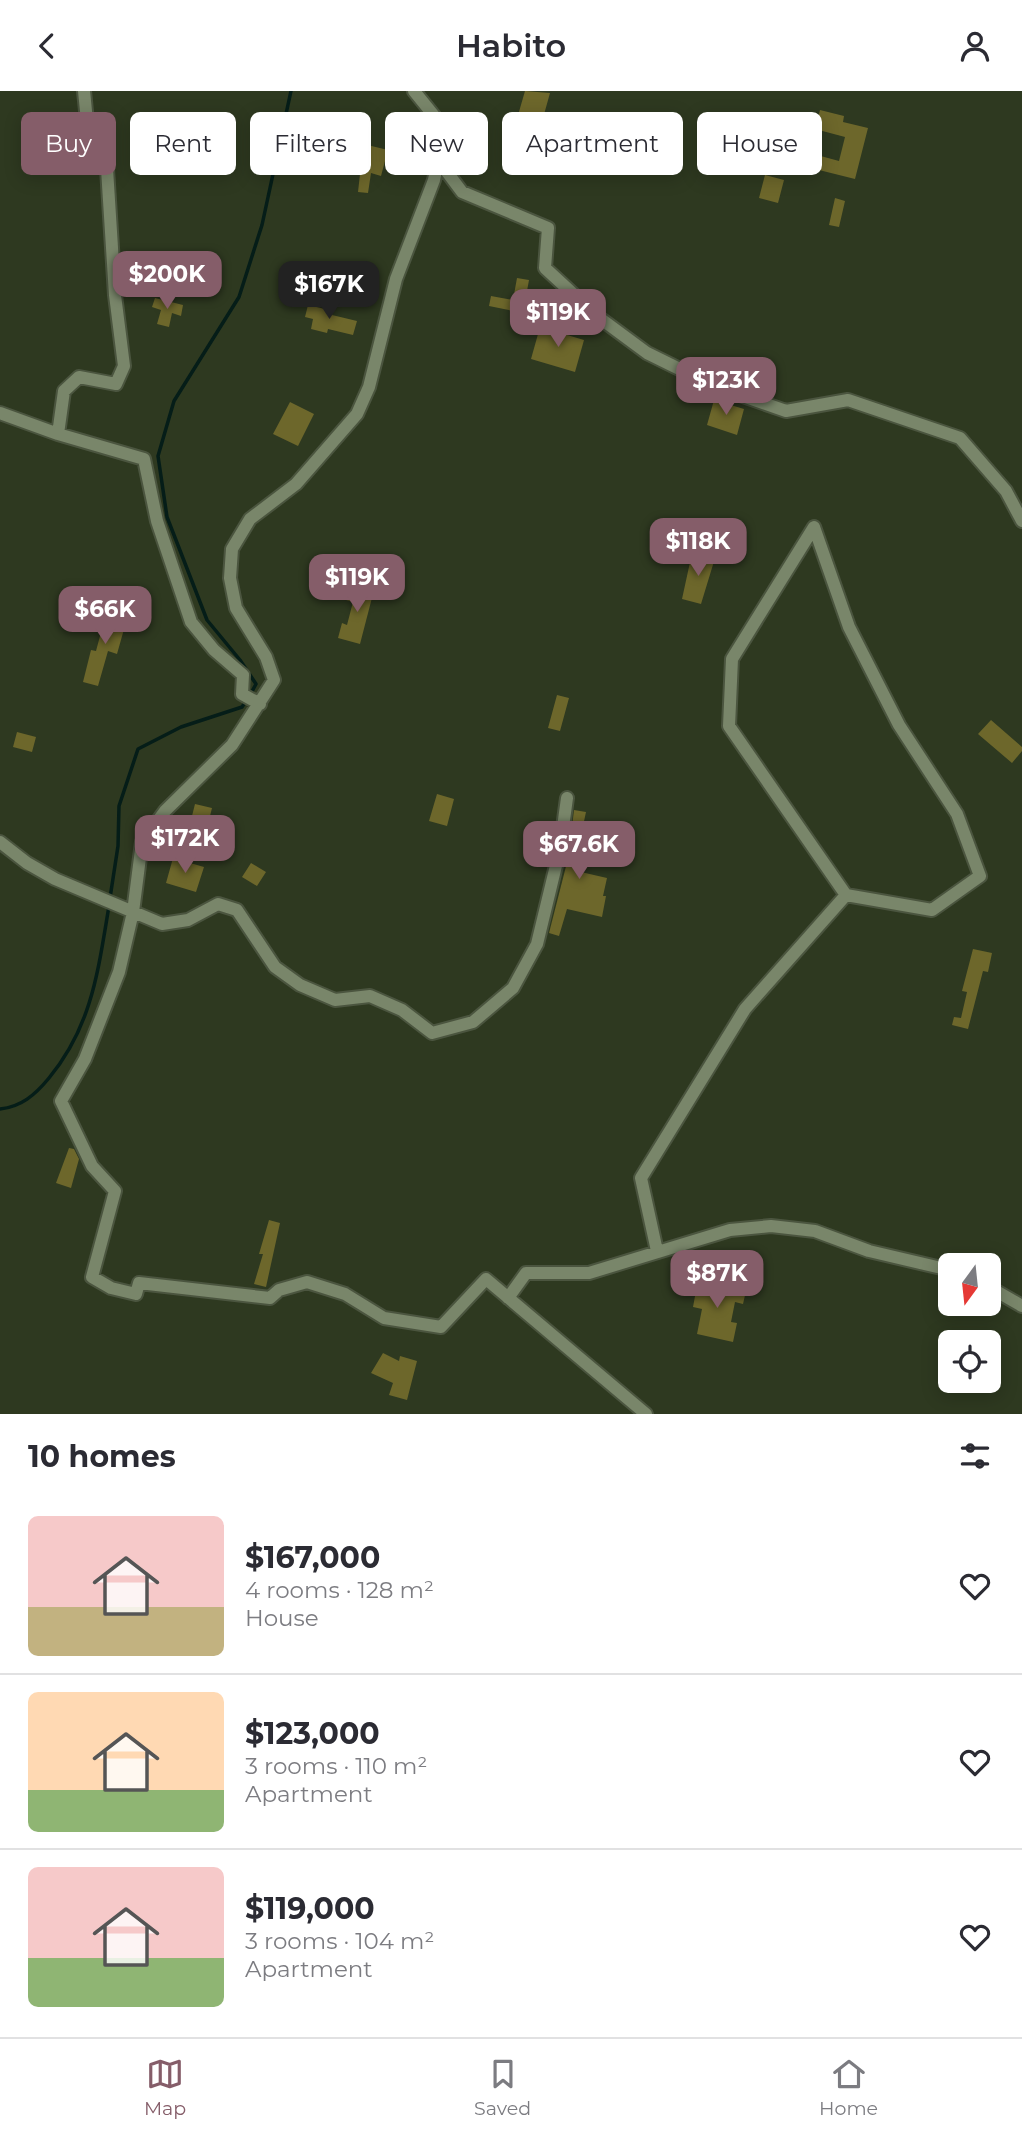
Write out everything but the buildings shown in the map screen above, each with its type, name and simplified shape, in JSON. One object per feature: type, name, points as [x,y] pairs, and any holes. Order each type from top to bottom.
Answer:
[{"type":"street","points":[[58,434],[64,391],[79,377],[116,384],[124,366],[115,295],[106,153],[101,133],[87,121],[84,91]]},
{"type":"street","points":[[414,91],[431,112]]},
{"type":"street","points":[[435,175],[396,279],[369,387],[357,414],[296,484],[250,519],[232,549],[230,578],[236,608],[266,657],[274,680],[232,745],[165,811],[142,842],[133,912],[119,972],[85,1059],[61,1101],[92,1165],[115,1191],[92,1277],[111,1288],[136,1294],[139,1283],[270,1298],[279,1290],[307,1282],[345,1294],[384,1318],[441,1327],[486,1279],[646,1414]]},
{"type":"street","points":[[449,175],[462,192],[548,227],[545,268],[597,316],[647,353],[714,386],[786,411],[848,400],[960,438],[1006,491],[1022,521]]},
{"type":"street","points":[[0,413],[58,434],[144,459],[157,521],[191,622],[214,650],[243,675],[242,694],[260,704]]},
{"type":"street","points":[[814,527],[849,627],[899,725],[957,814],[981,876],[932,909],[846,895],[729,726],[732,659],[814,527]]},
{"type":"street","points":[[0,842],[27,863],[98,898],[162,924],[188,920],[218,904],[237,910],[275,967],[300,985],[335,1000],[370,996],[402,1010],[432,1033],[473,1022],[513,988],[537,944],[560,849],[566,798]]},
{"type":"street","points":[[657,1251],[641,1178],[745,1009],[846,895]]},
{"type":"street","points":[[508,1298],[526,1273],[589,1273],[730,1230],[771,1226],[815,1231],[869,1251],[938,1267]]},
{"type":"street","points":[[1001,1294],[1022,1306]]},
{"type":"waterway","points":[[250,695],[256,684],[207,620],[167,517],[158,456],[174,401],[239,297],[262,225],[291,91]]},
{"type":"waterway","points":[[110,898],[118,846],[119,806],[138,749],[181,727],[242,707],[246,701]]},
{"type":"waterway","points":[[0,1109],[21,1103],[38,1090],[75,1038],[97,975],[109,906]]}]
